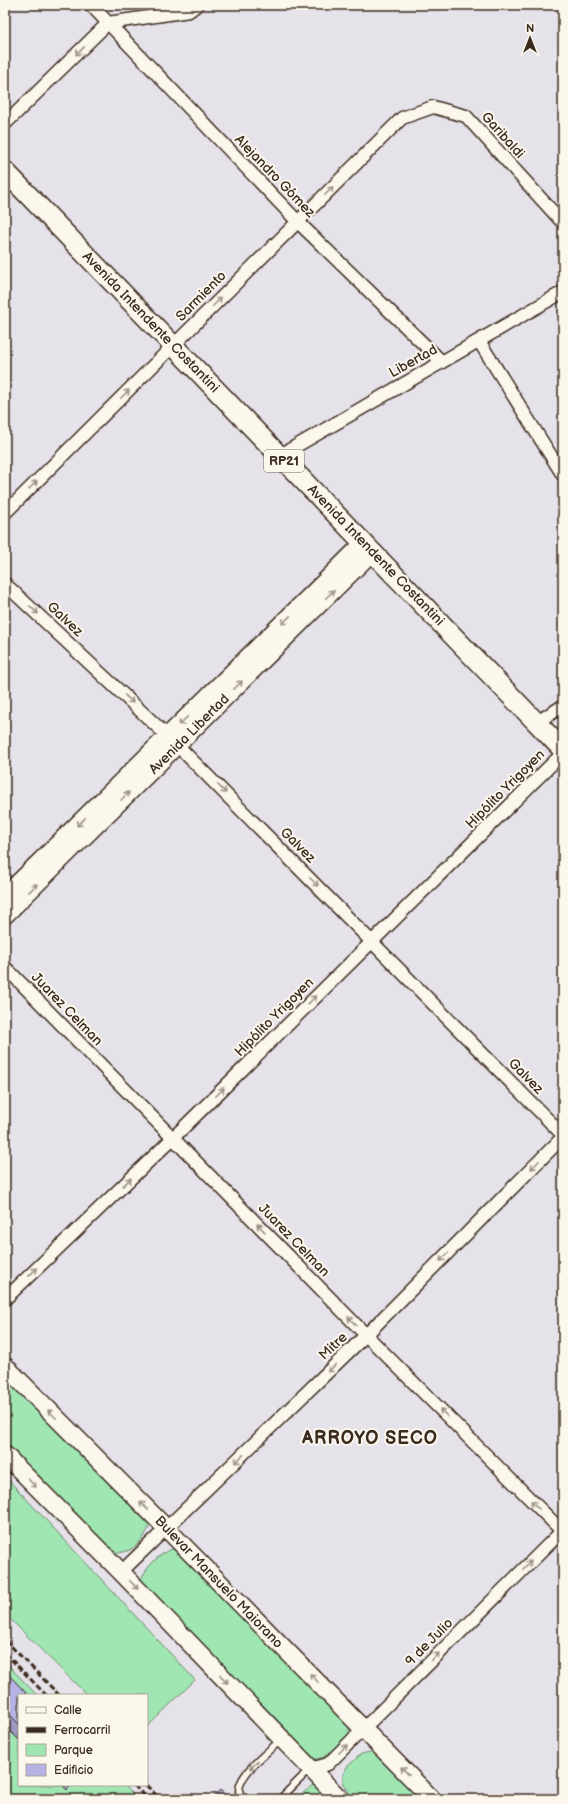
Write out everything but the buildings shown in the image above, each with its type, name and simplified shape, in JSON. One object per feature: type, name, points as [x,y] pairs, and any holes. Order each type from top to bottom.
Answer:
[{"type":"main road","name":"Avenida Intendente Costantini","points":[[5,171],[563,750]]},
{"type":"main road","name":"Avenida Libertad","points":[[5,915],[173,740],[368,548]]},
{"type":"main road","name":"Avenida Libertad","points":[[5,896],[173,740]]},
{"type":"main road","name":"Bulevar Mansuelo Maiorano","points":[[5,1366],[432,1799]]},
{"type":"main road","points":[[5,1455],[121,1572],[340,1799]]},
{"type":"street","name":"Alejandro Gómez","points":[[91,5],[298,222],[442,362]]},
{"type":"street","points":[[5,124],[108,23],[189,11],[197,5]]},
{"type":"street","name":"Garibaldi","points":[[402,118],[433,107],[466,116],[563,223]]},
{"type":"street","name":"Sarmiento","points":[[5,513],[402,118]]},
{"type":"street","name":"Libertad","points":[[279,456],[563,292]]},
{"type":"street","points":[[478,341],[563,475]]},
{"type":"street","name":"Galvez","points":[[5,584],[173,740],[563,1136]]},
{"type":"street","points":[[537,722],[563,706]]},
{"type":"street","name":"Hipólito Yrigoyen","points":[[5,1299],[173,1138],[563,754]]},
{"type":"street","name":"Juarez Celman","points":[[5,967],[366,1335],[563,1531]]},
{"type":"street","name":"Mitre","points":[[121,1572],[366,1335],[563,1136]]},
{"type":"street","name":"9 de Julio","points":[[311,1768],[328,1764],[563,1531]]},
{"type":"lane","points":[[242,1799],[240,1796],[239,1784],[245,1774],[282,1739]]},
{"type":"lane","points":[[280,1799],[311,1768]]},
{"type":"green space","points":[[5,1377],[147,1517],[149,1527],[142,1539],[134,1548],[122,1552],[109,1551],[5,1448]]},
{"type":"green space","points":[[5,1476],[195,1680],[148,1726],[148,1694],[86,1694],[5,1614]]},
{"type":"green space","points":[[172,1549],[180,1552],[347,1722],[349,1732],[345,1742],[341,1746],[325,1757],[315,1759],[303,1749],[140,1581],[153,1562],[162,1554]]},
{"type":"green space","points":[[5,1662],[36,1694],[18,1694],[18,1786],[125,1786],[138,1799],[5,1799]]},
{"type":"green space","points":[[378,1752],[424,1799],[353,1799],[343,1782],[343,1774],[347,1767],[361,1754]]},
{"type":"green space","points":[[315,1783],[331,1799],[296,1799]]},
{"type":"railway","points":[[5,1640],[58,1694]]},
{"type":"railway","points":[[5,1653],[45,1694]]},
{"type":"railway","points":[[135,1786],[147,1799]]},
{"type":"railway","points":[[147,1786],[160,1799]]},
{"type":"district","name":"ARROYO SECO","points":[[370,1438]]}]
